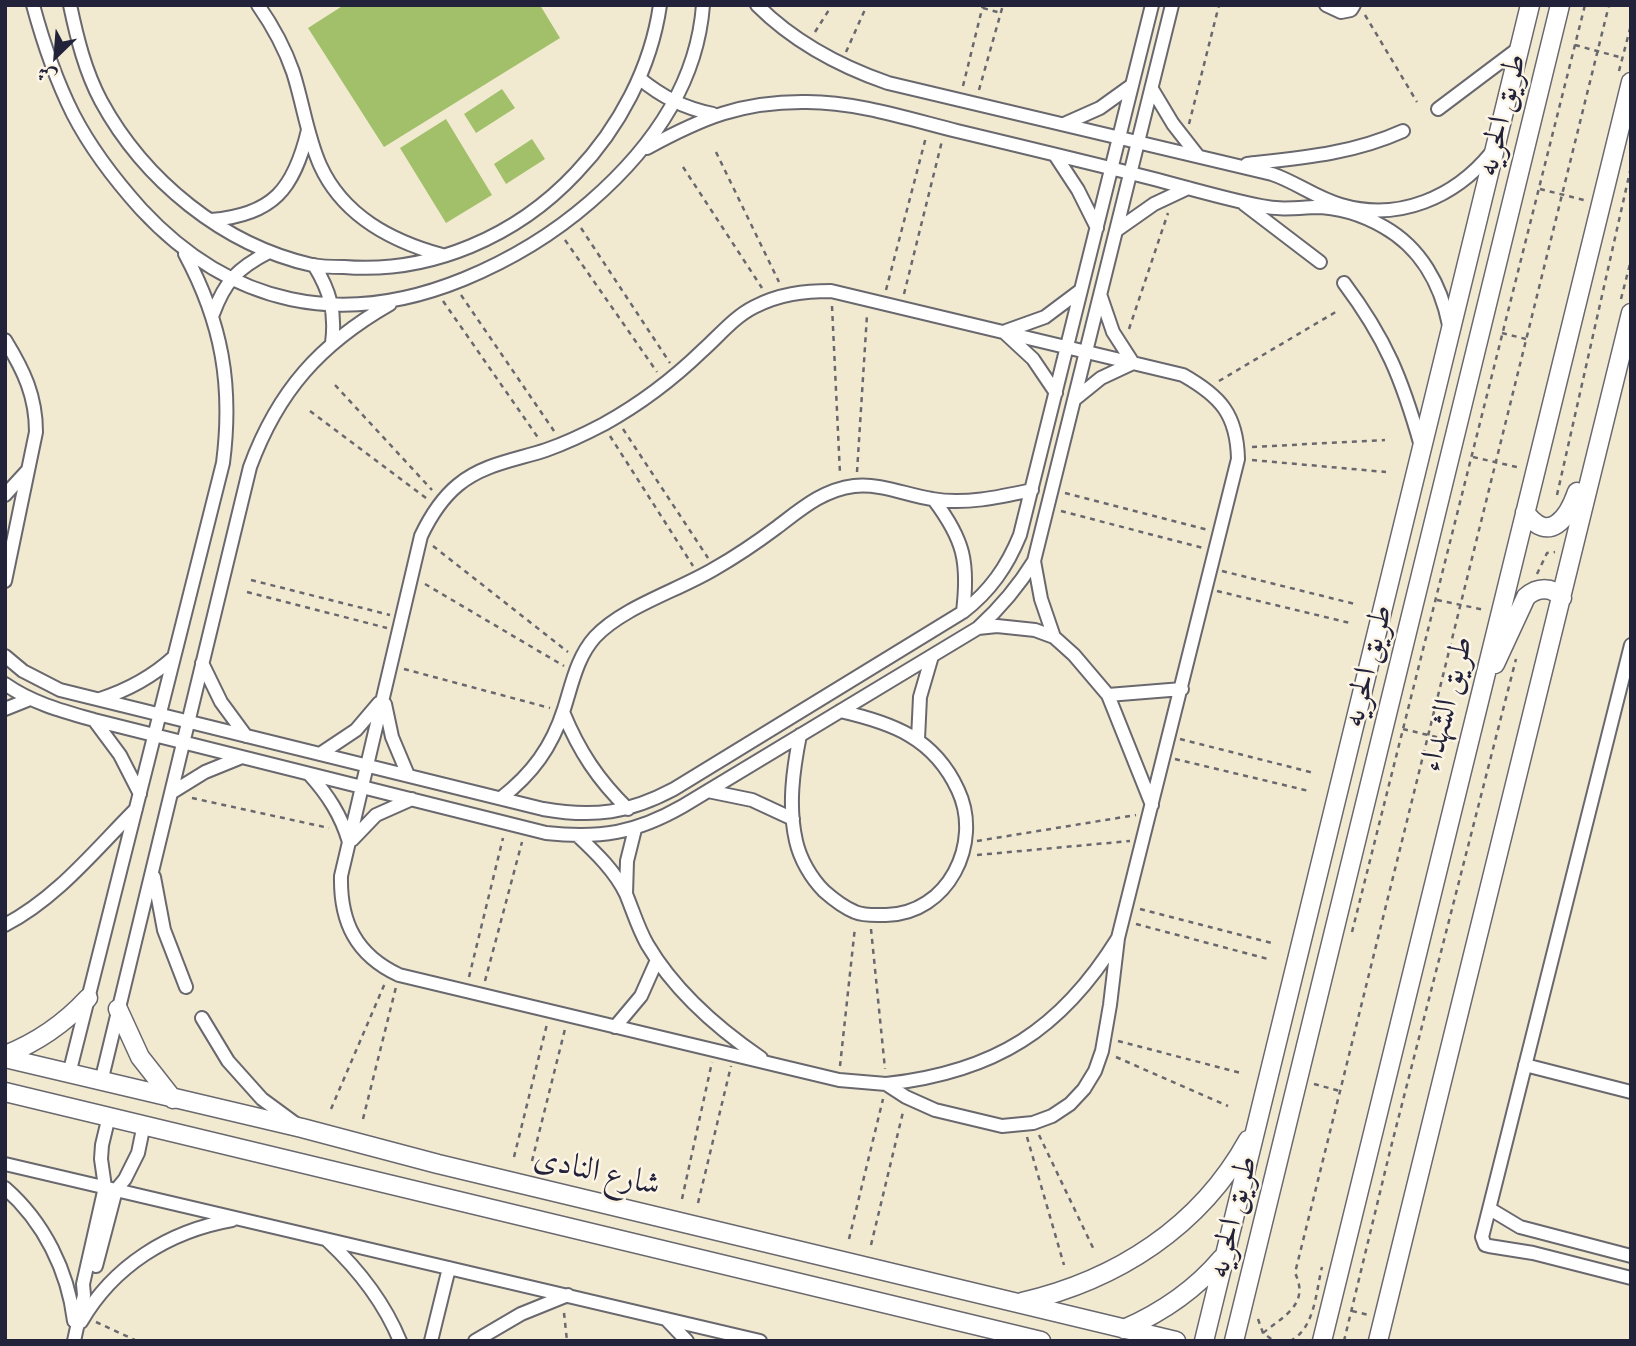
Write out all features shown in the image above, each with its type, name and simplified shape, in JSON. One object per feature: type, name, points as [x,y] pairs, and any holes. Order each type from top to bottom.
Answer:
[{"type":"street","points":[[33,5],[55,73],[73,114],[95,151],[128,194],[181,247],[230,279],[280,298],[333,306],[396,300],[435,290],[523,251],[574,216],[608,186],[661,127],[687,75],[696,47],[703,5]]},
{"type":"street","points":[[70,5],[86,68],[100,99],[117,128],[160,179],[211,220],[269,252],[314,265],[360,268],[404,265],[446,256],[488,239],[526,216],[562,188],[593,155],[618,118],[639,78],[661,6]]},
{"type":"street","points":[[258,5],[278,38],[292,70],[320,166],[332,186],[363,219],[402,243],[446,256]]},
{"type":"street","points":[[757,5],[806,45],[840,64],[888,83],[1284,178],[1320,197],[1367,210],[1391,210],[1427,201],[1459,185],[1478,169],[1493,150]]},
{"type":"street","points":[[5,656],[41,682],[60,690],[572,814],[600,814],[628,809],[674,789],[963,612],[992,586],[1008,562],[1020,535],[1032,490],[1152,5]]},
{"type":"street","points":[[5,684],[30,699],[94,720],[525,828],[578,836],[607,835],[635,829],[660,819],[978,628],[1009,597],[1034,561],[1172,5]]},
{"type":"street","points":[[1326,5],[1341,12],[1351,10],[1357,5]]},
{"type":"street","name":"طريق الحريه","points":[[1204,1341],[1530,5]]},
{"type":"street","name":"طريق الحريه","points":[[1234,1341],[1560,5]]},
{"type":"street","points":[[1437,109],[1519,48]]},
{"type":"street","points":[[639,78],[675,103],[714,115]]},
{"type":"street","name":"طريق الشهداء","points":[[1322,1341],[1631,82]]},
{"type":"street","points":[[1064,124],[1100,108],[1132,85]]},
{"type":"street","points":[[1152,89],[1185,141],[1199,156]]},
{"type":"street","points":[[640,152],[692,123],[749,106],[810,102],[840,104],[1238,200],[1277,208],[1316,207],[1340,210],[1364,217],[1386,228],[1406,243],[1429,271],[1445,305],[1450,329]]},
{"type":"street","points":[[1504,108],[1533,114]]},
{"type":"street","points":[[211,220],[251,213],[268,204],[294,176],[309,130]]},
{"type":"street","points":[[1234,165],[1339,153],[1361,148],[1403,131]]},
{"type":"street","points":[[1055,155],[1078,190],[1097,228]]},
{"type":"street","points":[[1116,230],[1154,204],[1189,188]]},
{"type":"street","points":[[1238,200],[1320,262]]},
{"type":"street","points":[[69,1074],[223,463],[227,438],[227,388],[213,314],[181,247]]},
{"type":"street","points":[[213,314],[219,296],[230,279],[247,263],[269,252]]},
{"type":"street","points":[[314,265],[326,285],[333,306],[332,342]]},
{"type":"street","points":[[1344,283],[1385,345],[1400,379],[1422,452]]},
{"type":"street","points":[[1003,332],[1045,317],[1081,290]]},
{"type":"street","points":[[887,1084],[906,1097],[935,1110],[1002,1126],[1028,1124],[1061,1110],[1084,1089],[1095,1071],[1103,1044],[1118,937],[1222,533],[1238,453],[1233,425],[1223,405],[1207,388],[1183,375],[831,291],[808,291],[770,299],[752,308],[727,326],[677,374],[643,401],[603,425],[546,450],[475,473],[457,485],[439,504],[421,536],[362,787],[347,838],[341,876],[344,914],[361,947],[374,961],[395,973],[568,1016],[839,1080],[887,1084],[957,1072],[991,1059],[1022,1042],[1051,1021],[1077,996],[1118,937]]},
{"type":"street","points":[[1100,296],[1122,349],[1133,363]]},
{"type":"street","points":[[101,1082],[258,443],[297,379],[332,342],[396,300]]},
{"type":"street","points":[[1378,1341],[1574,549],[1626,306]]},
{"type":"street","points":[[1003,332],[1033,359],[1056,393]]},
{"type":"street","points":[[5,340],[22,368],[34,399],[36,432],[5,581]]},
{"type":"street","points":[[1074,400],[1101,378],[1133,363]]},
{"type":"street","points":[[1441,369],[1469,376]]},
{"type":"street","points":[[1525,512],[1537,524],[1545,526],[1560,523],[1570,511],[1583,478],[1594,462]]},
{"type":"street","points":[[5,495],[29,468]]},
{"type":"street","points":[[501,798],[522,781],[540,761],[564,712],[577,667],[590,642],[604,627],[621,615],[714,569],[806,504],[841,488],[856,486],[874,486],[934,500],[983,499],[1032,490]]},
{"type":"street","points":[[934,500],[952,524],[963,552],[967,582],[963,612]]},
{"type":"street","points":[[1034,561],[1039,590],[1054,637]]},
{"type":"street","points":[[1486,670],[1499,658],[1526,597],[1545,589],[1558,593],[1562,598]]},
{"type":"street","points":[[978,628],[1016,627],[1054,637],[1083,664],[1108,695],[1152,809]]},
{"type":"street","points":[[1631,645],[1482,1237],[1485,1245],[1533,1253],[1631,1278]]},
{"type":"street","points":[[99,700],[139,683],[174,656]]},
{"type":"street","points":[[918,739],[920,697],[932,656]]},
{"type":"street","points":[[202,663],[220,702],[246,736]]},
{"type":"street","points":[[1108,695],[1182,689]]},
{"type":"street","points":[[320,754],[356,730],[384,697]]},
{"type":"street","points":[[384,697],[393,737],[408,775]]},
{"type":"street","points":[[5,709],[30,699]]},
{"type":"street","points":[[800,735],[793,777],[793,819],[796,843],[805,865],[818,885],[835,901],[863,914],[893,915],[916,908],[936,895],[952,878],[963,857],[967,842],[961,795],[943,765],[918,739],[881,722],[840,711]]},
{"type":"street","points":[[564,712],[574,739],[589,765],[628,809]]},
{"type":"street","points":[[94,720],[120,755],[139,794]]},
{"type":"street","points":[[171,793],[205,772],[243,757]]},
{"type":"street","points":[[309,774],[331,800],[347,838]]},
{"type":"street","points":[[708,791],[752,800],[793,819]]},
{"type":"street","points":[[347,838],[376,815],[412,799]]},
{"type":"street","points":[[5,925],[34,908],[58,889],[136,809]]},
{"type":"street","points":[[626,894],[627,861],[635,829]]},
{"type":"street","points":[[578,836],[605,863],[626,894],[639,928],[657,960],[709,1017],[770,1064]]},
{"type":"street","points":[[152,869],[164,930],[186,987]]},
{"type":"street","points":[[615,1027],[641,996],[657,960]]},
{"type":"street","points":[[5,1056],[49,1034],[88,998]]},
{"type":"street","points":[[118,1009],[140,1057],[173,1099]]},
{"type":"street","points":[[202,1018],[236,1071],[262,1099],[302,1128]]},
{"type":"street","name":"شارع النادى","points":[[5,1056],[101,1082],[302,1128],[438,1164],[1176,1341]]},
{"type":"street","points":[[1525,1065],[1631,1092]]},
{"type":"street","name":"شارع النادى","points":[[5,1092],[1041,1341]]},
{"type":"street","points":[[75,1336],[84,1295],[91,1286],[111,1189],[102,1173],[102,1144],[109,1116]]},
{"type":"street","points":[[1018,1303],[1085,1284],[1155,1245],[1199,1207],[1222,1181],[1258,1122]]},
{"type":"street","points":[[111,1189],[125,1179],[138,1153],[144,1124]]},
{"type":"street","points":[[5,1164],[760,1341]]},
{"type":"street","points":[[432,1194],[438,1191],[444,1181],[438,1164]]},
{"type":"street","points":[[475,1204],[471,1188],[480,1174]]},
{"type":"street","points":[[5,1188],[30,1214],[57,1257],[66,1281],[75,1336]]},
{"type":"street","points":[[1490,1209],[1520,1227],[1631,1256]]},
{"type":"street","points":[[75,1336],[84,1317],[113,1280],[150,1250],[192,1229],[239,1219]]},
{"type":"street","points":[[325,1239],[372,1290],[400,1341]]},
{"type":"street","points":[[1124,1329],[1180,1299],[1211,1271],[1224,1255]]},
{"type":"street","points":[[431,1341],[449,1268]]},
{"type":"street","points":[[475,1341],[521,1314],[566,1296]]},
{"type":"street","points":[[666,1318],[687,1341]]},
{"type":"path","points":[[806,45],[832,5]]},
{"type":"path","points":[[840,64],[867,5]]},
{"type":"path","points":[[976,103],[1003,5]]},
{"type":"path","points":[[1185,141],[1219,5]]},
{"type":"path","points":[[1357,5],[1417,102]]},
{"type":"path","points":[[1350,939],[1585,5]]},
{"type":"path","points":[[1263,1333],[1293,1308],[1298,1300],[1299,1282],[1294,1273],[1609,5]]},
{"type":"path","points":[[959,100],[983,6],[1000,13]]},
{"type":"path","points":[[1575,45],[1623,58]]},
{"type":"path","points":[[883,303],[929,124]]},
{"type":"path","points":[[901,307],[946,128]]},
{"type":"path","points":[[716,152],[785,295]]},
{"type":"path","points":[[683,167],[770,299]]},
{"type":"path","points":[[1559,501],[1556,498],[1631,167]]},
{"type":"path","points":[[1539,188],[1587,201]]},
{"type":"path","points":[[1122,349],[1175,193]]},
{"type":"path","points":[[574,216],[677,374]]},
{"type":"path","points":[[557,228],[665,383]]},
{"type":"path","points":[[1626,306],[1631,260]]},
{"type":"path","points":[[453,283],[562,444]]},
{"type":"path","points":[[435,290],[546,450]]},
{"type":"path","points":[[831,291],[841,488]]},
{"type":"path","points":[[856,486],[868,300]]},
{"type":"path","points":[[1207,388],[1339,310]]},
{"type":"path","points":[[1502,333],[1526,338]]},
{"type":"path","points":[[335,385],[439,504]]},
{"type":"path","points":[[310,411],[439,504]]},
{"type":"path","points":[[616,417],[714,569]]},
{"type":"path","points":[[603,425],[700,577]]},
{"type":"path","points":[[1238,453],[1385,440]]},
{"type":"path","points":[[1238,453],[1386,472]]},
{"type":"path","points":[[1471,457],[1521,468]]},
{"type":"path","points":[[1052,490],[1222,533]]},
{"type":"path","points":[[1047,508],[1217,551]]},
{"type":"path","points":[[421,536],[577,667]]},
{"type":"path","points":[[1508,578],[1534,583],[1546,553],[1574,549]]},
{"type":"path","points":[[1212,569],[1354,604]]},
{"type":"path","points":[[412,576],[577,667]]},
{"type":"path","points":[[251,580],[402,618]]},
{"type":"path","points":[[1207,589],[1350,623]]},
{"type":"path","points":[[247,592],[399,631]]},
{"type":"path","points":[[1436,599],[1485,610]]},
{"type":"path","points":[[1344,1341],[1393,1138],[1517,658]]},
{"type":"path","points":[[391,666],[564,712]]},
{"type":"path","points":[[1403,729],[1453,741]]},
{"type":"path","points":[[1170,737],[1314,773]]},
{"type":"path","points":[[1165,756],[1309,791]]},
{"type":"path","points":[[171,793],[347,838]]},
{"type":"path","points":[[967,842],[1152,809]]},
{"type":"path","points":[[466,991],[506,823]]},
{"type":"path","points":[[482,995],[525,828]]},
{"type":"path","points":[[963,857],[1144,839]]},
{"type":"path","points":[[1127,905],[1272,943]]},
{"type":"path","points":[[839,1080],[863,914]]},
{"type":"path","points":[[849,1239],[887,1084],[863,914]]},
{"type":"path","points":[[1123,921],[1268,959]]},
{"type":"path","points":[[331,1109],[395,973]]},
{"type":"path","points":[[363,1119],[395,973]]},
{"type":"path","points":[[514,1157],[550,1011]]},
{"type":"path","points":[[532,1161],[568,1016]]},
{"type":"path","points":[[1103,1044],[1241,1073]]},
{"type":"path","points":[[1103,1044],[1228,1106]]},
{"type":"path","points":[[682,1199],[715,1050]]},
{"type":"path","points":[[698,1203],[734,1055]]},
{"type":"path","points":[[1314,1084],[1340,1091]]},
{"type":"path","points":[[871,1245],[906,1097]]},
{"type":"path","points":[[1028,1124],[1095,1252]]},
{"type":"path","points":[[1028,1124],[1064,1265]]},
{"type":"path","points":[[566,1296],[567,1341]]},
{"type":"path","points":[[1351,1311],[1376,1317]]},
{"type":"path","points":[[84,1317],[137,1341]]},
{"type":"path","points":[[1257,1317],[1263,1333],[1274,1341]]},
{"type":"green space","points":[[344,5],[540,5],[560,38],[384,147],[308,28]]},
{"type":"green space","points":[[502,89],[515,108],[476,133],[464,114]]},
{"type":"green space","points":[[446,119],[492,195],[446,223],[400,148]]},
{"type":"green space","points":[[532,139],[545,159],[506,184],[494,164]]}]
